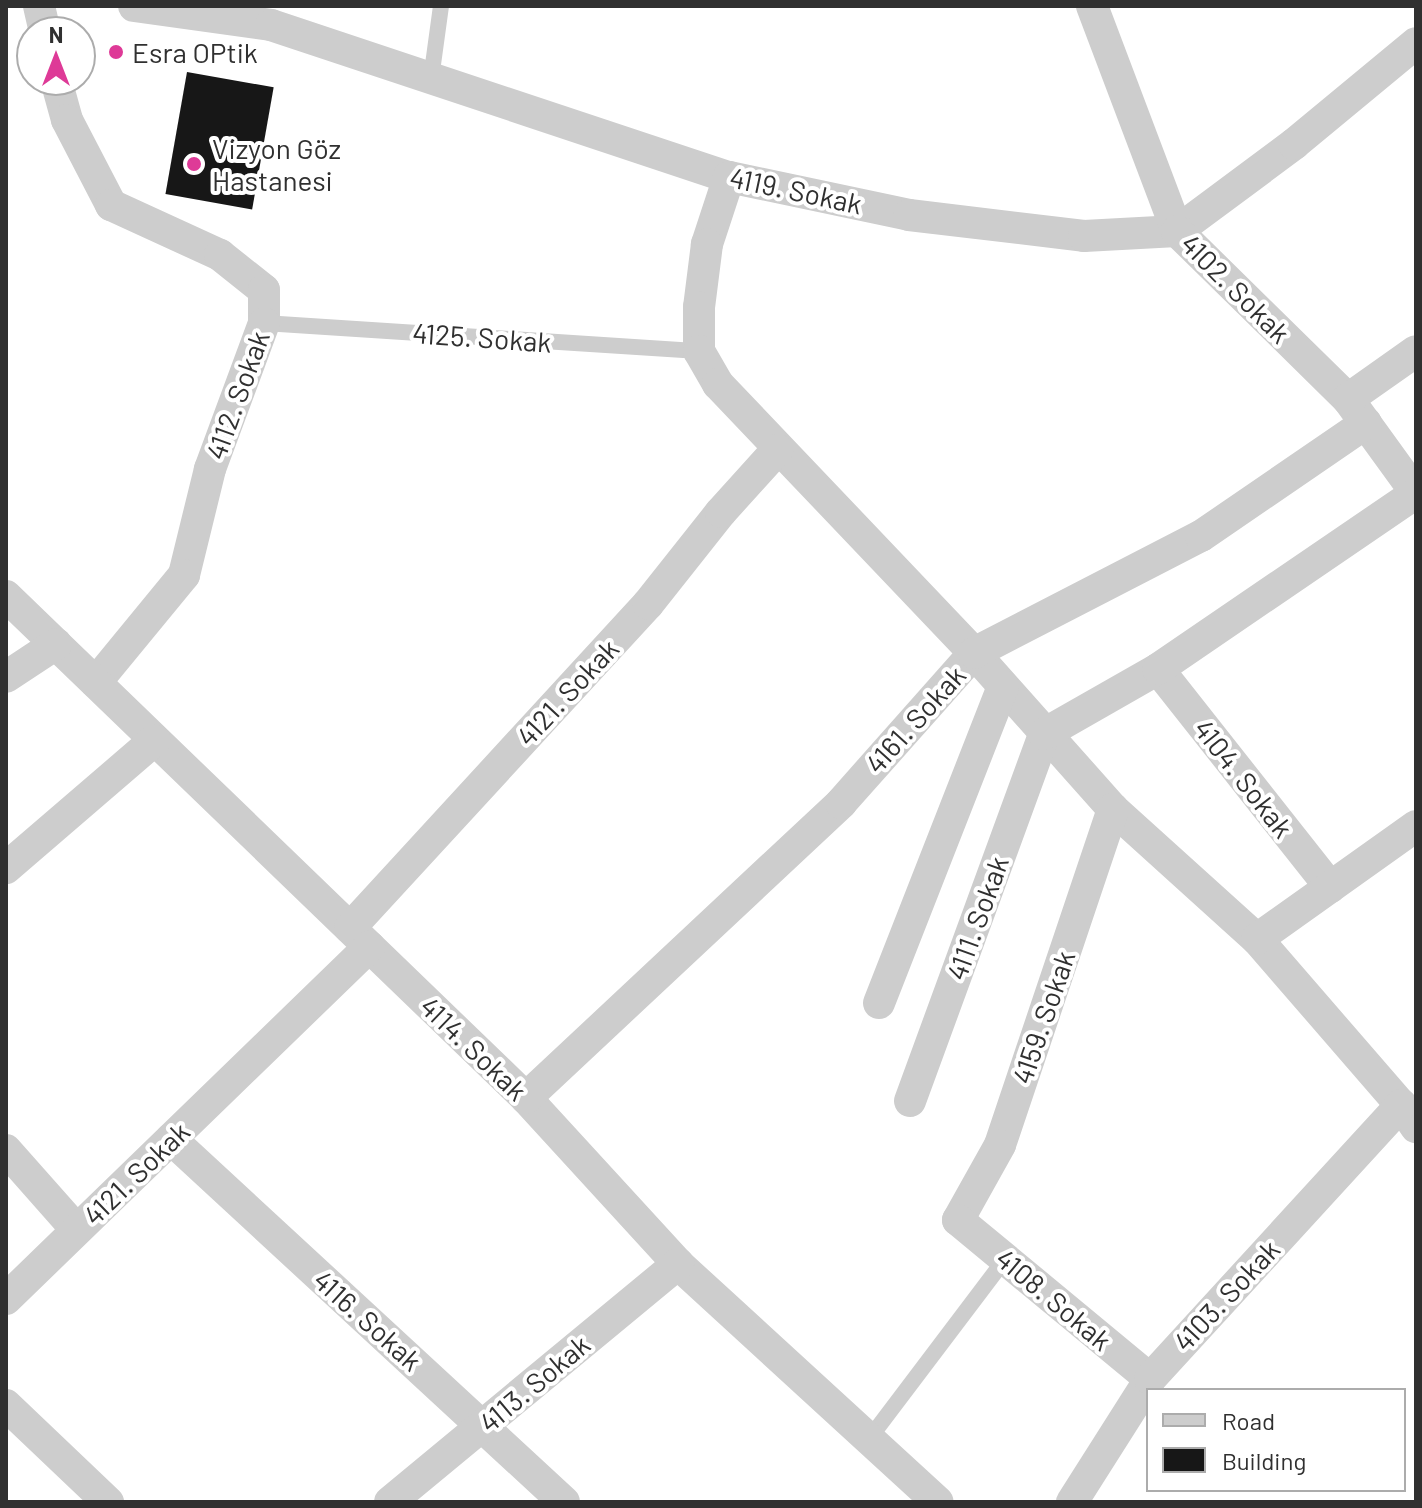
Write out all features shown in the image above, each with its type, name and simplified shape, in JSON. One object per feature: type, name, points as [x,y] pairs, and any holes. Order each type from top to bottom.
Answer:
[{"type":"street","name":"4119. Sokak","points":[[134,6],[271,25],[729,177],[938,218],[1084,236],[1177,231]]},
{"type":"street","name":"4102. Sokak","points":[[1092,6],[1177,231],[1357,411],[1416,493]]},
{"type":"street","points":[[1177,231],[1294,144],[1416,43]]},
{"type":"street","name":"4112. Sokak","points":[[60,96],[67,120],[111,205],[220,255],[264,290],[264,323],[210,469],[184,575],[96,682]]},
{"type":"street","points":[[729,177],[707,244],[699,307],[699,351],[718,384],[777,450],[974,653],[1113,809],[1257,939],[1408,1116]]},
{"type":"street","name":"4161. Sokak","points":[[526,1098],[841,803],[974,653],[1201,536],[1357,411],[1416,351]]},
{"type":"street","name":"4121. Sokak","points":[[6,1299],[171,1139],[360,938],[777,450]]},
{"type":"street","points":[[1044,734],[1158,669],[1416,493]]},
{"type":"street","name":"4114. Sokak","points":[[6,596],[526,1098],[678,1264],[938,1502]]},
{"type":"street","points":[[6,677],[56,644]]},
{"type":"street","name":"4104. Sokak","points":[[1158,669],[1330,887]]},
{"type":"street","points":[[879,1003],[1003,686]]},
{"type":"street","name":"4111. Sokak","points":[[910,1101],[1044,734]]},
{"type":"street","points":[[6,868],[155,740]]},
{"type":"street","name":"4159. Sokak","points":[[958,1220],[1000,1145],[1113,809]]},
{"type":"street","points":[[1257,939],[1416,826]]},
{"type":"street","name":"4103. Sokak","points":[[1072,1502],[1150,1379],[1408,1116]]},
{"type":"street","name":"4116. Sokak","points":[[171,1139],[564,1502]]},
{"type":"street","points":[[6,1150],[76,1229]]},
{"type":"street","name":"4108. Sokak","points":[[958,1220],[1150,1379]]},
{"type":"street","name":"4113. Sokak","points":[[390,1502],[678,1264]]},
{"type":"street","points":[[6,1405],[108,1502]]},
{"type":"lane","points":[[431,79],[441,6]]},
{"type":"lane","name":"4125. Sokak","points":[[264,323],[699,351]]},
{"type":"lane","points":[[869,1439],[1005,1259]]},
{"type":"building","name":"Vizyon Göz Hastanesi","points":[[187,72],[274,87],[252,209],[165,194]]},
{"type":"place","name":"Esra OPtik","points":[[116,52]]},
{"type":"place","name":"Vizyon Göz Hastanesi","points":[[194,164]]}]
